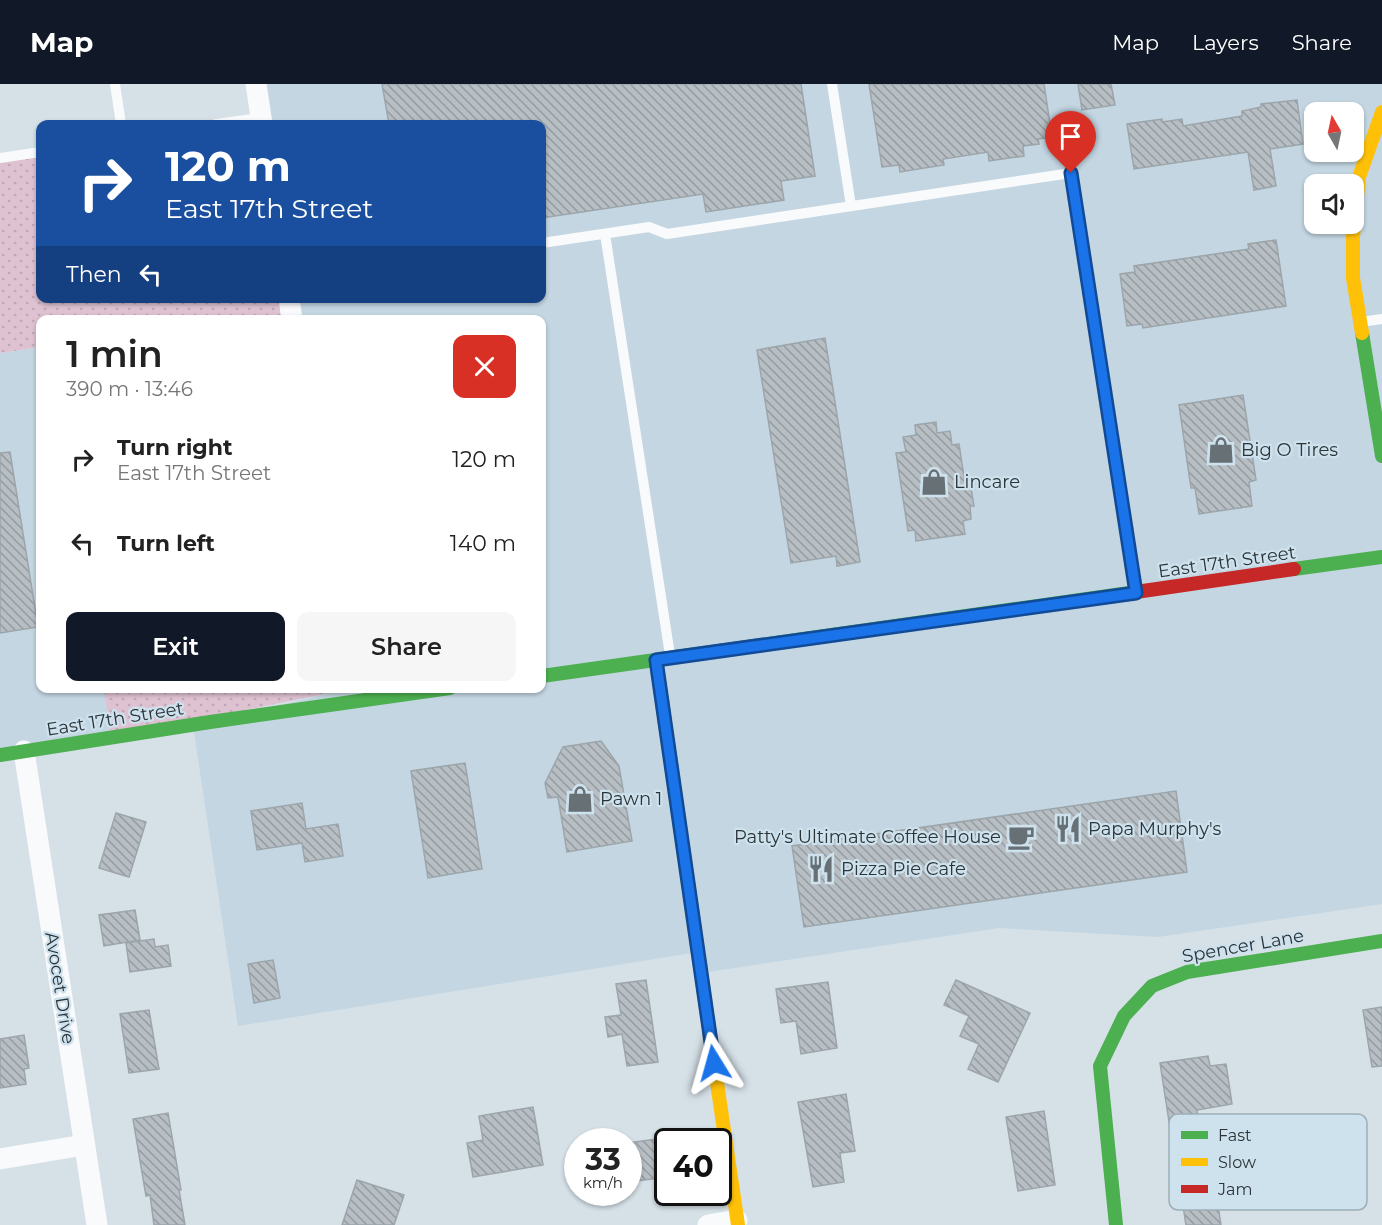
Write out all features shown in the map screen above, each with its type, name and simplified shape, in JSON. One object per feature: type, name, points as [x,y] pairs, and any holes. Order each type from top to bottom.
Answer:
[{"type":"street","points":[[256,84],[261,120]]},
{"type":"street","points":[[1382,112],[1359,177],[1353,236],[1353,278],[1382,456]]},
{"type":"street","name":"East 17th Street","points":[[546,675],[1382,557]]},
{"type":"street","points":[[656,660],[737,1223],[708,1225]]},
{"type":"street","name":"East 17th Street","points":[[0,754],[350,695],[379,693]]},
{"type":"street","name":"Avocet Drive","points":[[24,751],[97,1225]]},
{"type":"street","name":"Spencer Lane","points":[[1116,1225],[1100,1066],[1124,1016],[1152,986],[1187,972],[1382,941]]},
{"type":"street","points":[[0,1159],[84,1145]]},
{"type":"lane","points":[[115,84],[120,120]]},
{"type":"lane","points":[[832,84],[850,206]]},
{"type":"lane","points":[[0,158],[36,153]]},
{"type":"lane","points":[[546,242],[649,227],[667,234],[1071,173],[1136,593]]},
{"type":"lane","points":[[605,234],[670,658]]},
{"type":"lane","points":[[1360,322],[1382,319]]},
{"type":"shaded area","points":[[256,84],[1382,84],[1382,904],[1158,937],[999,928],[701,973],[698,952],[238,1026],[193,725],[332,693],[546,693],[546,315],[291,315],[290,303],[546,303],[546,120],[261,120]]},
{"type":"shaded area","points":[[36,153],[36,303],[290,303],[291,315],[36,315],[36,348],[0,353],[0,158]]},
{"type":"shaded area","points":[[36,348],[36,693],[105,693],[111,737],[0,755],[0,353]]},
{"type":"shaded area","points":[[105,693],[329,693],[111,737]]},
{"type":"building","points":[[382,84],[801,84],[815,176],[781,181],[784,200],[706,212],[703,194],[546,217],[546,120],[388,120]]},
{"type":"building","points":[[869,84],[1044,84],[1052,137],[1038,139],[1039,144],[1023,146],[1024,156],[989,161],[988,152],[943,159],[944,165],[900,172],[899,165],[882,167]]},
{"type":"building","points":[[1078,84],[1111,84],[1115,105],[1082,110]]},
{"type":"building","points":[[1297,100],[1303,144],[1270,149],[1276,186],[1254,190],[1248,152],[1134,169],[1127,124],[1162,119],[1162,122],[1182,119],[1183,126],[1242,116],[1242,111],[1261,107],[1261,104]]},
{"type":"building","points":[[1276,240],[1286,306],[1143,328],[1142,324],[1127,326],[1120,274],[1135,272],[1134,266],[1249,249],[1248,244]]},
{"type":"building","points":[[825,338],[860,562],[837,566],[836,556],[791,563],[757,350]]},
{"type":"building","points":[[1243,395],[1256,480],[1249,482],[1252,506],[1199,514],[1195,488],[1191,488],[1179,405]]},
{"type":"building","points":[[936,422],[937,433],[950,431],[952,445],[959,444],[965,483],[970,482],[974,506],[970,506],[971,519],[963,521],[965,534],[916,541],[915,530],[908,531],[896,453],[906,452],[903,437],[916,435],[915,425]]},
{"type":"building","points":[[10,452],[36,614],[36,627],[0,633],[0,453]]},
{"type":"building","points":[[601,741],[619,766],[632,841],[567,852],[558,797],[548,798],[545,783],[563,747]]},
{"type":"building","points":[[465,763],[482,869],[428,878],[411,771]]},
{"type":"building","points":[[1176,791],[1187,872],[804,927],[792,846]]},
{"type":"building","points":[[302,803],[306,829],[338,824],[343,856],[305,862],[302,843],[257,850],[251,811]]},
{"type":"building","points":[[116,813],[146,822],[129,877],[99,868]]},
{"type":"building","points":[[135,910],[140,940],[104,946],[99,915]]},
{"type":"building","points":[[154,939],[155,947],[168,945],[171,966],[130,972],[126,943]]},
{"type":"building","points":[[273,960],[280,998],[254,1003],[248,964]]},
{"type":"building","points":[[646,980],[658,1062],[627,1066],[622,1034],[608,1037],[605,1017],[621,1015],[616,984]]},
{"type":"building","points":[[956,980],[1030,1013],[998,1082],[968,1069],[979,1044],[960,1036],[969,1016],[944,1005]]},
{"type":"building","points":[[828,982],[837,1048],[801,1054],[796,1021],[781,1023],[776,989]]},
{"type":"building","points":[[1382,1007],[1382,1066],[1372,1067],[1363,1010]]},
{"type":"building","points":[[149,1010],[159,1069],[129,1073],[120,1014]]},
{"type":"building","points":[[24,1035],[29,1068],[24,1069],[26,1084],[0,1088],[0,1039]]},
{"type":"building","points":[[1208,1056],[1210,1066],[1226,1064],[1232,1104],[1197,1110],[1198,1114],[1169,1114],[1169,1122],[1160,1063]]},
{"type":"building","points":[[846,1094],[855,1151],[840,1153],[844,1182],[813,1187],[798,1102]]},
{"type":"building","points":[[533,1107],[543,1165],[473,1177],[467,1143],[483,1140],[479,1116]]},
{"type":"building","points":[[1044,1111],[1055,1185],[1018,1191],[1006,1117]]},
{"type":"building","points":[[168,1113],[185,1225],[154,1225],[150,1195],[146,1196],[133,1119]]},
{"type":"building","points":[[654,1139],[654,1179],[642,1180],[642,1141]]},
{"type":"building","points":[[357,1180],[404,1195],[394,1225],[342,1225]]},
{"type":"building","points":[[1184,1210],[1219,1210],[1221,1225],[1186,1225]]},
{"type":"traffic: fast","points":[[1362,333],[1382,456]]},
{"type":"traffic: fast","points":[[1294,569],[1382,557]]},
{"type":"traffic: fast","points":[[546,675],[1136,592]]},
{"type":"traffic: fast","points":[[656,660],[712,1049]]},
{"type":"traffic: fast","points":[[0,755],[415,693]]},
{"type":"traffic: fast","points":[[1116,1225],[1100,1066],[1124,1016],[1152,986],[1187,972],[1382,941]]},
{"type":"traffic: slow","points":[[1362,333],[1353,278],[1353,236],[1359,177],[1382,112]]},
{"type":"traffic: slow","points":[[712,1049],[738,1225]]},
{"type":"traffic: jam","points":[[1136,592],[1294,569]]},
{"type":"place","name":"Big O Tires","points":[[1221,450]]},
{"type":"place","name":"Lincare","points":[[934,482]]},
{"type":"place","name":"Pawn 1","points":[[580,799]]},
{"type":"place","name":"Papa Murphy's","points":[[1068,829]]},
{"type":"place","name":"Patty's Ultimate Coffee House","points":[[1021,837]]},
{"type":"place","name":"Pizza Pie Cafe","points":[[821,869]]},
{"type":"route","points":[[714,1063],[656,660],[1136,593],[1071,173]]}]
